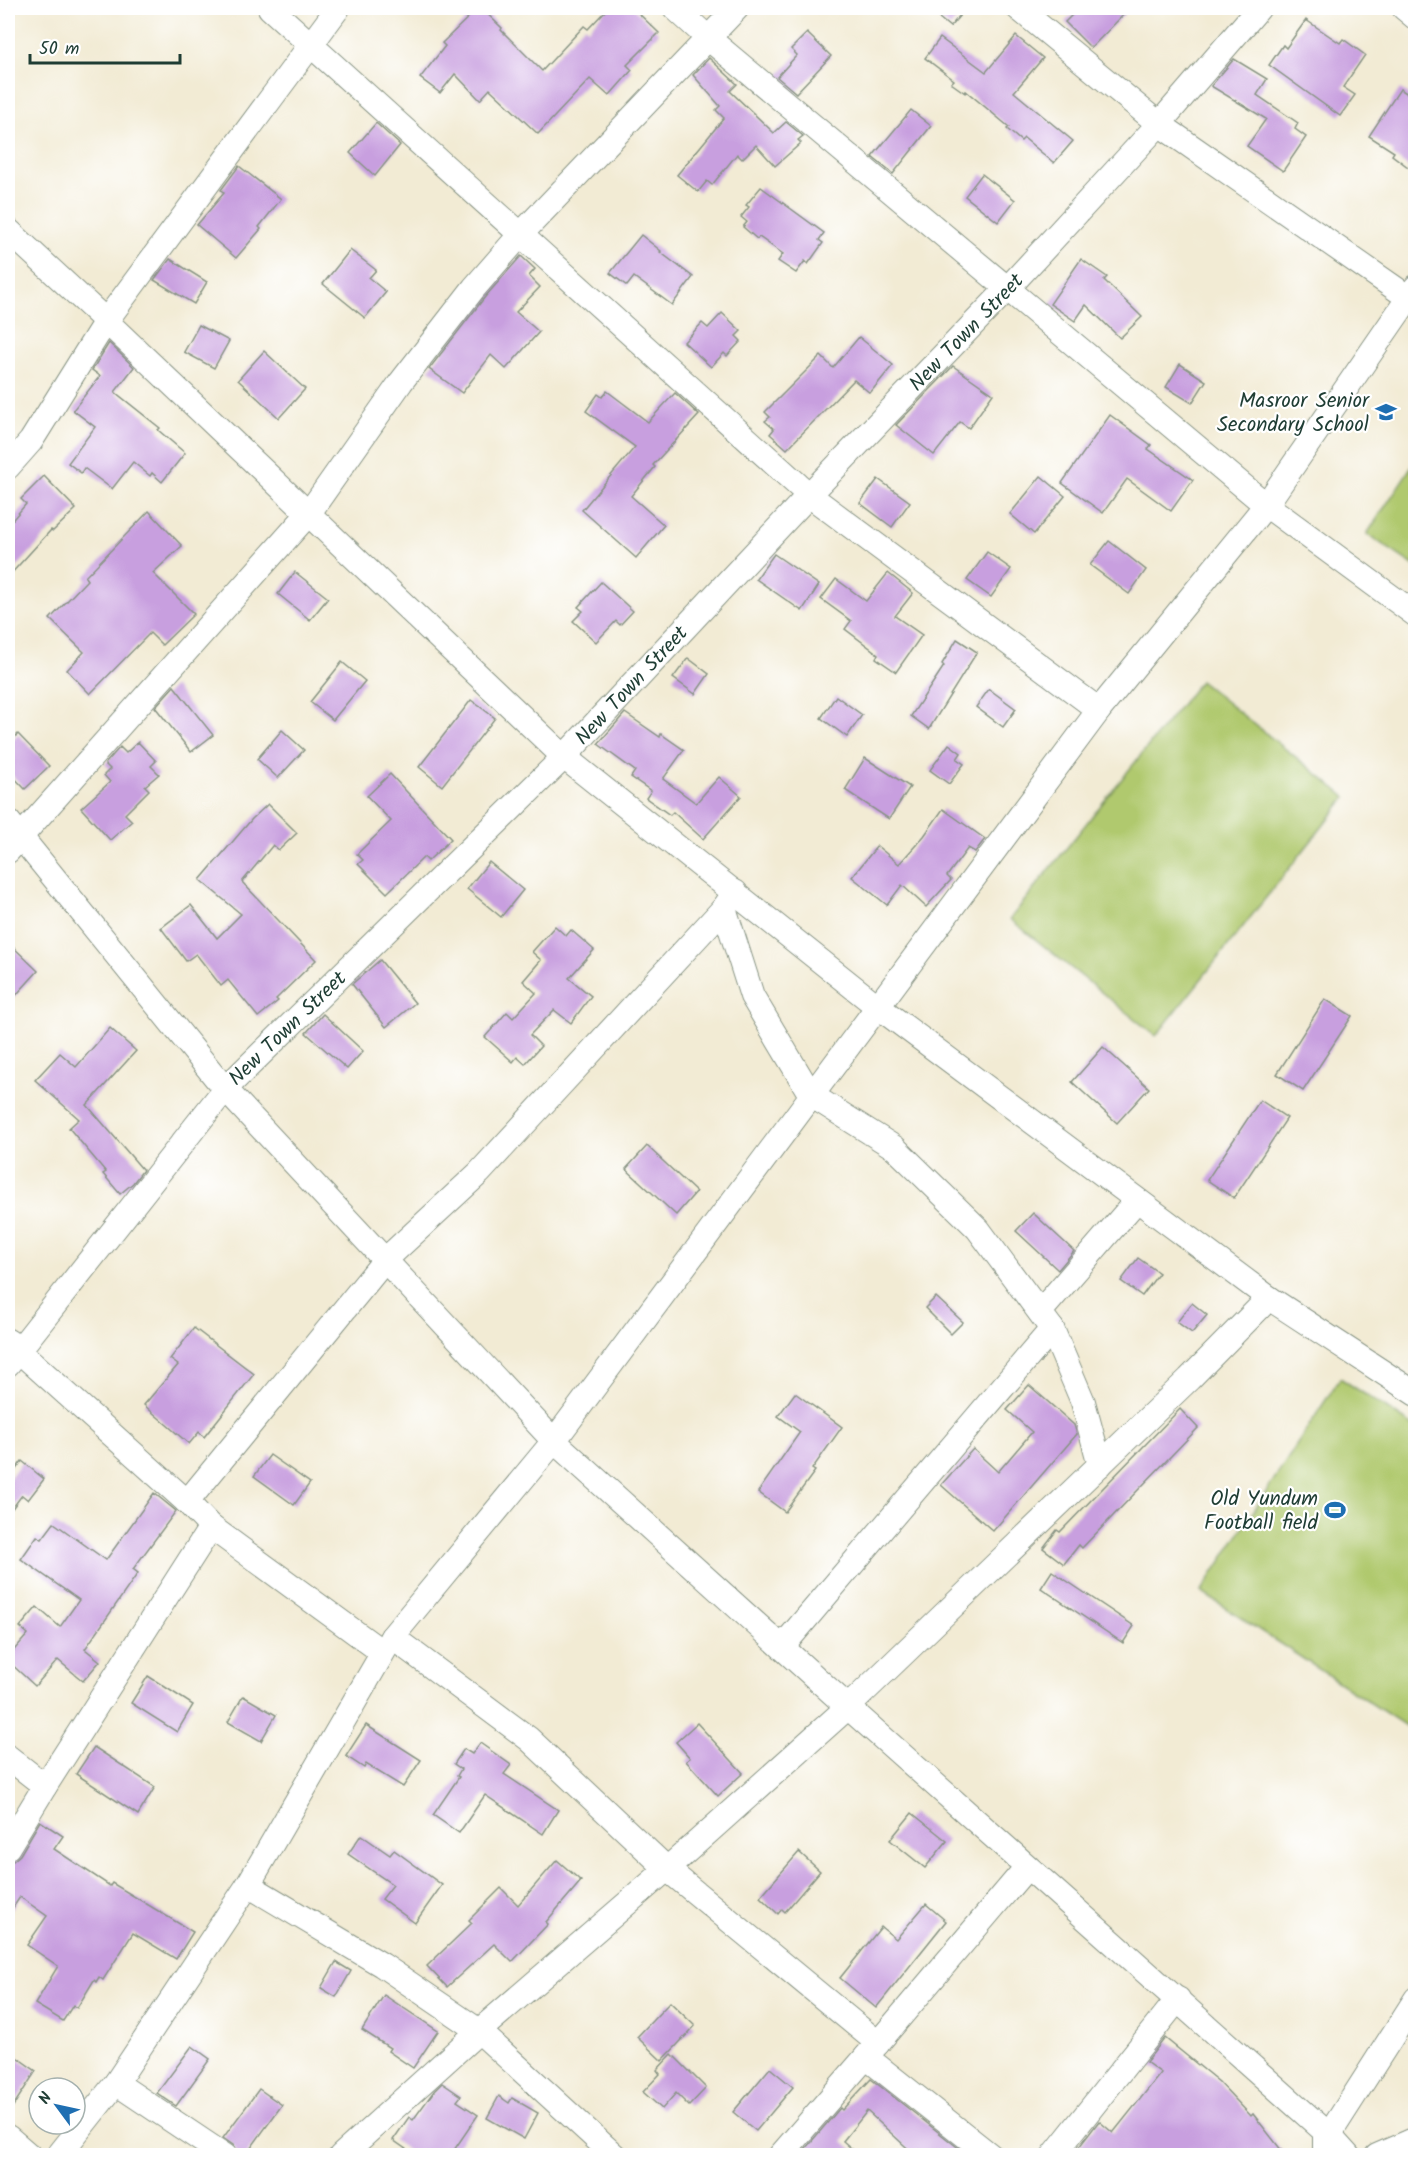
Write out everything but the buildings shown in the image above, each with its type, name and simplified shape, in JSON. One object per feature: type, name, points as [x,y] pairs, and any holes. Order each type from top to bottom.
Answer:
[{"type":"street","points":[[270,8],[809,495],[1099,710]]},
{"type":"street","points":[[8,467],[31,441],[106,321],[338,8]]},
{"type":"street","points":[[675,8],[1266,506],[1416,615]]},
{"type":"street","points":[[737,8],[521,234],[474,288],[401,382],[309,513],[12,836],[225,1089],[554,1441],[848,1707],[1178,2000],[1335,2149],[1416,1999]]},
{"type":"street","points":[[58,2156],[116,2083],[248,1886],[387,1644],[554,1441],[1099,710],[1266,506],[1412,292],[1159,124],[1018,8]]},
{"type":"street","name":"New Town Street","points":[[11,1352],[225,1089],[564,757],[809,495],[1008,288],[1159,124],[1259,8]]},
{"type":"street","points":[[1404,8],[1416,18]]},
{"type":"street","points":[[8,230],[564,757],[729,900],[877,1006],[1269,1298],[1416,1394]]},
{"type":"street","points":[[729,900],[752,996],[811,1095],[895,1148],[978,1229],[1046,1321],[1083,1402],[1100,1465]]},
{"type":"street","points":[[187,1502],[385,1260],[479,1173],[729,900]]},
{"type":"street","points":[[782,1647],[1046,1321],[1137,1200]]},
{"type":"street","points":[[341,2156],[479,2031],[668,1869],[848,1707],[1189,1379],[1269,1298]]},
{"type":"street","points":[[11,1352],[187,1502],[211,1527],[529,1739],[668,1869],[991,2156]]},
{"type":"street","points":[[8,1847],[211,1527]]},
{"type":"street","points":[[8,1757],[45,1786]]},
{"type":"street","points":[[780,2156],[1027,1867]]},
{"type":"street","points":[[248,1886],[382,1965],[479,2031],[615,2156]]},
{"type":"street","points":[[1053,2156],[1178,2000]]},
{"type":"street","points":[[116,2083],[225,2156]]},
{"type":"street","points":[[8,2137],[30,2156]]},
{"type":"street","points":[[1377,2156],[1416,2139]]},
{"type":"green space","points":[[1415,461],[1415,566],[1367,534]]},
{"type":"green space","points":[[1200,681],[1346,797],[1156,1036],[1010,919]]},
{"type":"green space","name":"Old Yundum Football field","points":[[1340,1378],[1415,1427],[1415,1732],[1201,1592]]},
{"type":"place","name":"Masroor Senior Secondary School","points":[[1386,412]]},
{"type":"place","name":"Old Yundum Football field","points":[[1335,1510]]}]
